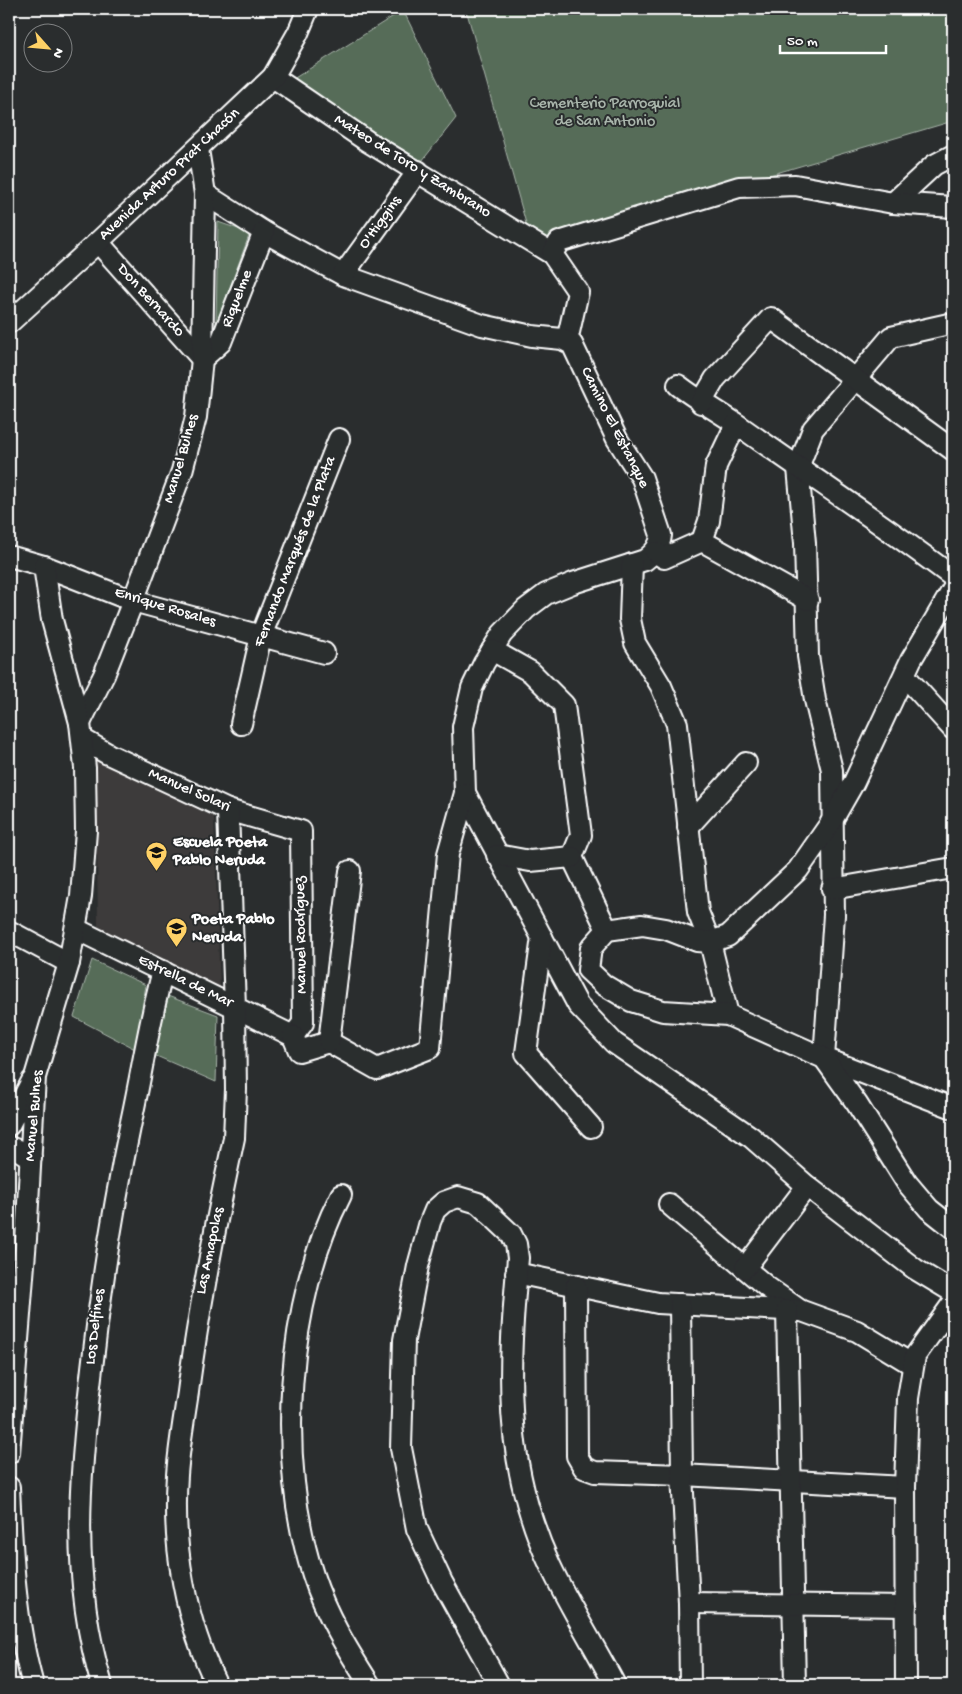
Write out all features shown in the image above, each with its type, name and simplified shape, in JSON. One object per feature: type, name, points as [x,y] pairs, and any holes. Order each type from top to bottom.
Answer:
[{"type":"street","name":"Avenida Arturo Prat Chacón","points":[[9,323],[274,77],[298,33],[308,9]]},
{"type":"street","name":"Mateo de Toro y Zambrano","points":[[274,77],[367,141],[552,254]]},
{"type":"street","name":"Manuel Bulnes","points":[[81,731],[133,601],[190,444],[200,388],[202,359],[205,194],[198,149]]},
{"type":"street","points":[[893,203],[934,165],[953,155]]},
{"type":"street","name":"O'Higgins","points":[[343,275],[418,171]]},
{"type":"street","points":[[205,194],[264,232],[343,275],[482,325],[567,341],[578,292],[552,254],[559,242],[739,187],[796,185],[893,203],[953,207]]},
{"type":"street","name":"Riquelme","points":[[202,359],[221,342],[264,232]]},
{"type":"street","name":"Don Bernardo","points":[[98,242],[202,359]]},
{"type":"street","points":[[701,403],[715,379],[771,318],[953,450]]},
{"type":"street","points":[[953,323],[891,337],[812,429],[798,468],[808,600],[808,656],[815,700],[832,770],[832,889],[834,915],[824,1058],[857,1104],[907,1183],[929,1209],[953,1228]]},
{"type":"street","name":"Camino El Estanque","points":[[567,341],[576,349],[594,394],[617,439],[642,478],[661,535],[660,543],[655,552]]},
{"type":"street","points":[[678,385],[701,403],[736,424],[798,468],[879,521],[953,578]]},
{"type":"street","points":[[350,871],[330,1042],[377,1069],[430,1048],[448,854],[465,793],[463,727],[472,688],[492,650],[502,634],[536,600],[573,584],[645,560],[655,552],[664,558],[702,541],[709,521],[716,466],[736,424]]},
{"type":"street","name":"Fernando Marqués de la Plata","points":[[241,724],[261,636],[339,439]]},
{"type":"street","points":[[702,541],[808,600]]},
{"type":"street","name":"Enrique Rosales","points":[[9,556],[44,566],[133,601],[324,653]]},
{"type":"street","points":[[632,564],[630,619],[635,643],[661,686],[677,724],[698,912],[710,942],[728,1016]]},
{"type":"street","name":"Manuel Bulnes","points":[[9,1453],[26,1239],[35,1077],[69,963],[76,929],[86,831],[81,731],[52,620],[44,566]]},
{"type":"street","points":[[953,589],[911,660],[854,782],[798,870],[761,907],[728,936],[710,942],[697,941],[666,929],[642,925],[607,930],[591,948],[588,970],[604,985],[631,1001],[663,1011],[728,1016],[824,1058],[953,1108]]},
{"type":"street","points":[[492,650],[531,672],[564,705],[581,835],[572,857],[607,930]]},
{"type":"street","points":[[904,676],[953,729]]},
{"type":"street","name":"Manuel Solari","points":[[81,731],[108,754],[228,810],[300,831]]},
{"type":"street","points":[[688,827],[746,763]]},
{"type":"street","points":[[465,793],[578,1006],[614,1043],[744,1132],[807,1186],[915,1269],[953,1292]]},
{"type":"street","name":"Las Amapolas","points":[[217,1685],[204,1656],[188,1602],[179,1551],[176,1499],[198,1315],[234,1138],[236,1089],[235,1007],[228,810]]},
{"type":"street","name":"Manuel Rodríguez","points":[[293,1036],[302,1023],[300,831]]},
{"type":"street","points":[[497,855],[530,861],[572,857]]},
{"type":"street","points":[[832,889],[953,868]]},
{"type":"street","name":"Estrella de Mar","points":[[76,929],[293,1036],[299,1051],[330,1042]]},
{"type":"street","points":[[9,931],[69,963]]},
{"type":"street","points":[[542,936],[526,1053],[591,1127]]},
{"type":"street","name":"Los Delfines","points":[[102,1685],[89,1637],[81,1581],[81,1472],[102,1281],[114,1201],[152,1008],[163,971]]},
{"type":"street","points":[[9,1125],[35,1077]]},
{"type":"street","points":[[9,1147],[20,1151],[30,1158]]},
{"type":"street","points":[[745,1268],[807,1186]]},
{"type":"street","points":[[341,1195],[321,1239],[304,1304],[294,1374],[293,1473],[299,1522],[313,1576],[336,1632],[370,1685]]},
{"type":"street","points":[[499,1685],[442,1582],[417,1529],[401,1448],[404,1340],[418,1266],[435,1210],[444,1202],[458,1197],[472,1200],[511,1234],[517,1251],[510,1346],[512,1426],[516,1459],[527,1502],[550,1565],[615,1685]]},
{"type":"street","points":[[669,1204],[794,1311]]},
{"type":"street","points":[[516,1273],[658,1303],[794,1311],[857,1331],[912,1365]]},
{"type":"street","points":[[576,1286],[577,1456],[584,1468],[595,1472],[790,1480],[905,1488]]},
{"type":"street","points":[[906,1685],[905,1488],[908,1398],[912,1365],[920,1348],[953,1303]]},
{"type":"street","points":[[680,1304],[682,1475],[690,1603],[690,1685]]},
{"type":"street","points":[[794,1311],[790,1480],[795,1685]]},
{"type":"street","points":[[9,1487],[11,1529],[22,1633],[33,1685]]},
{"type":"street","points":[[690,1603],[793,1606],[906,1606]]},
{"type":"shaded area","name":"Escuela Poeta Pablo Neruda","points":[[96,760],[214,817],[220,991],[98,926]]},
{"type":"green space","name":"Cementerio Parroquial de San Antonio","points":[[466,9],[953,9],[953,121],[532,245]]},
{"type":"green space","points":[[403,10],[456,118],[422,161],[290,81]]},
{"type":"green space","points":[[218,222],[250,233],[216,325]]},
{"type":"green space","points":[[92,960],[146,985],[135,1049],[74,1017]]},
{"type":"green space","points":[[165,995],[218,1015],[216,1082],[154,1055]]},
{"type":"place","name":"Escuela Poeta Pablo Neruda","points":[[157,871]]},
{"type":"place","name":"Poeta Pablo Neruda","points":[[176,948]]}]
